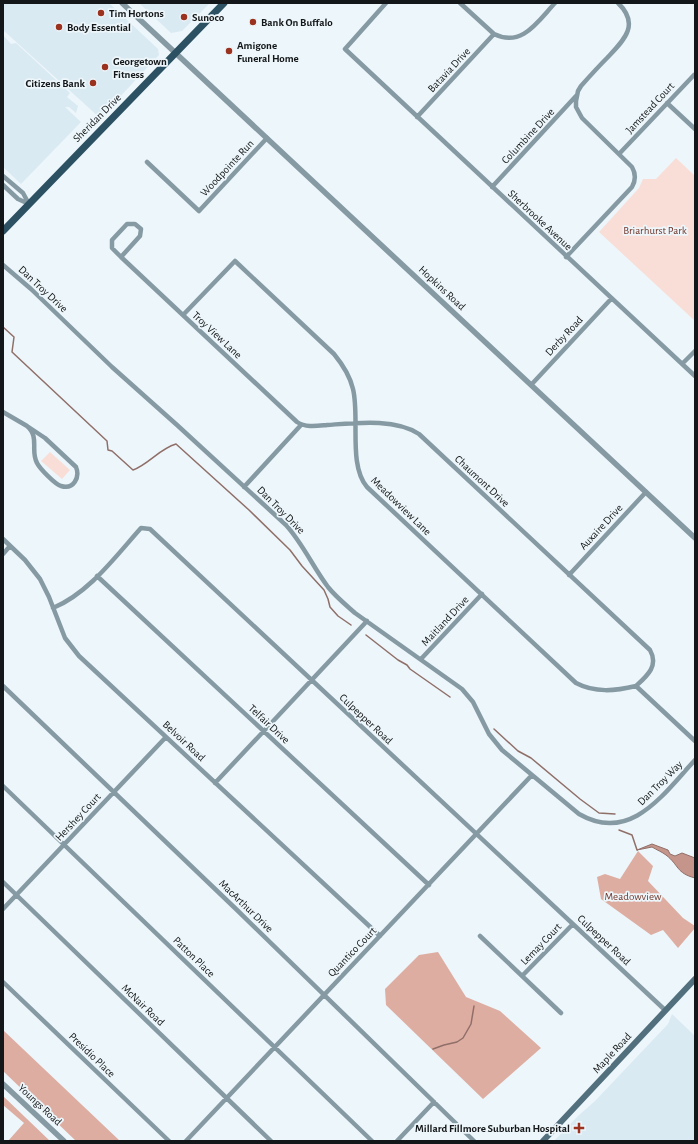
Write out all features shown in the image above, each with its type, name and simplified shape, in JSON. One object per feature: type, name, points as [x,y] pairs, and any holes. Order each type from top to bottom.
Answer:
[{"type":"main road","name":"Sheridan Drive","points":[[3,231],[224,3]]},
{"type":"main road","name":"Maple Road","points":[[543,1141],[695,979]]},
{"type":"street","name":"Hopkins Road","points":[[122,3],[695,538]]},
{"type":"street","name":"Sherbrooke Avenue","points":[[386,3],[345,49],[695,376]]},
{"type":"street","points":[[460,3],[494,34],[511,39],[526,33],[555,3]]},
{"type":"street","name":"Columbine Drive","points":[[492,187],[576,96],[581,86],[618,46],[626,35],[628,30],[628,19],[624,9],[618,3]]},
{"type":"street","name":"Batavia Drive","points":[[417,117],[494,34]]},
{"type":"street","name":"Jamstead Court","points":[[619,154],[694,75]]},
{"type":"street","points":[[566,257],[634,183],[635,180],[635,171],[632,167],[582,118],[576,108],[576,96]]},
{"type":"street","points":[[667,103],[695,129]]},
{"type":"street","name":"Woodpointe Run","points":[[147,162],[200,211],[267,138]]},
{"type":"street","points":[[3,176],[23,193],[29,204]]},
{"type":"street","points":[[3,185],[18,200],[29,204]]},
{"type":"street","name":"Troy View Lane","points":[[121,258],[140,236],[141,229],[135,224],[127,224],[112,240],[112,248],[121,258],[301,425]]},
{"type":"street","name":"Meadowview Lane","points":[[183,315],[234,261],[340,361],[349,376],[353,389],[356,424],[356,454],[359,472],[363,482],[576,684],[602,690],[624,689],[636,686]]},
{"type":"street","name":"Dan Troy Drive","points":[[3,265],[31,289],[112,367],[177,425],[294,534],[334,594],[350,609],[462,689],[477,709],[484,725],[495,742],[502,750],[532,775]]},
{"type":"street","name":"Derby Road","points":[[531,385],[611,299]]},
{"type":"street","points":[[682,364],[695,351]]},
{"type":"street","points":[[3,412],[27,426],[45,438],[76,467],[78,477],[71,486],[60,486],[35,461],[32,430],[27,426]]},
{"type":"street","points":[[244,487],[301,425]]},
{"type":"street","name":"Chaumont Drive","points":[[301,425],[400,425],[419,434],[650,650],[653,659],[652,668],[636,686]]},
{"type":"street","name":"Auxaire Drive","points":[[569,575],[646,492]]},
{"type":"street","name":"Culpepper Road","points":[[53,608],[66,603],[80,593],[141,528],[150,529],[665,1010]]},
{"type":"street","name":"Belvoir Road","points":[[3,539],[25,560],[40,579],[65,638],[79,656],[380,936]]},
{"type":"street","points":[[3,554],[10,546]]},
{"type":"street","name":"Telfair Drive","points":[[97,576],[428,885]]},
{"type":"street","name":"Maitland Drive","points":[[421,660],[482,594]]},
{"type":"street","points":[[215,783],[367,621]]},
{"type":"street","name":"MacArthur Drive","points":[[3,686],[237,910],[474,1141]]},
{"type":"street","points":[[636,686],[695,741]]},
{"type":"street","name":"Hershey Court","points":[[3,909],[166,737]]},
{"type":"street","name":"Dan Troy Way","points":[[532,775],[586,817],[600,822],[614,823],[630,820],[647,811],[695,760]]},
{"type":"street","name":"Quantico Court","points":[[186,1141],[532,775]]},
{"type":"street","name":"Patton Place","points":[[3,786],[372,1141]]},
{"type":"street","name":"McNair Road","points":[[3,882],[271,1141]]},
{"type":"street","name":"Lemay Court","points":[[522,976],[573,924]]},
{"type":"street","name":"Lemay Court","points":[[480,936],[561,1013]]},
{"type":"street","name":"Presidio Place","points":[[3,982],[169,1141]]},
{"type":"street","name":"Youngs Road","points":[[3,1084],[64,1141]]},
{"type":"street","points":[[397,1141],[434,1102]]},
{"type":"shaded area","points":[[3,3],[109,3],[158,49],[159,55],[100,118],[3,30]]},
{"type":"shaded area","points":[[139,3],[210,3],[182,31],[171,33]]},
{"type":"shaded area","points":[[3,35],[11,44],[16,43],[70,93],[67,97],[78,106],[76,113],[69,107],[65,107],[81,122],[21,184],[3,167]]},
{"type":"shaded area","points":[[652,844],[668,850],[670,854],[675,856],[682,853],[695,858],[695,878],[684,874],[666,855],[652,847],[637,850]]},
{"type":"shaded area","points":[[672,1014],[695,1036],[695,1141],[554,1141],[595,1101],[668,1024]]},
{"type":"green space","name":"Briarhurst Park","points":[[676,158],[695,176],[695,321],[599,232],[639,188],[643,179],[656,179]]},
{"type":"green space","points":[[50,452],[70,470],[62,479],[41,461]]},
{"type":"green space","name":"Meadowview","points":[[638,851],[653,866],[648,881],[683,918],[695,926],[695,928],[678,948],[663,930],[651,935],[601,899],[597,877],[605,874],[620,879]]},
{"type":"green space","points":[[438,952],[466,997],[500,1011],[541,1048],[483,1099],[386,1005],[385,989],[419,955]]},
{"type":"green space","points":[[3,1030],[120,1141],[76,1141],[3,1071]]},
{"type":"green space","points":[[3,1096],[50,1141],[8,1141],[24,1123],[3,1105]]},
{"type":"waterway","points":[[3,327],[14,337],[12,352],[107,441],[108,450],[112,451],[133,470],[144,464],[164,449],[176,444],[249,510],[290,550],[302,566],[324,590],[330,607],[338,616],[351,625]]},
{"type":"waterway","points":[[366,635],[398,660],[407,665],[410,669],[450,697]]},
{"type":"waterway","points":[[494,729],[518,751],[531,758],[599,813],[615,814]]},
{"type":"waterway","points":[[619,830],[632,835],[637,850]]},
{"type":"waterway","points":[[433,1049],[457,1042],[463,1038],[471,1024],[474,1006]]},
{"type":"place","name":"Tim Hortons","points":[[101,13]]},
{"type":"place","name":"Sunoco","points":[[184,17]]},
{"type":"place","name":"Bank On Buffalo","points":[[253,22]]},
{"type":"place","name":"Body Essential","points":[[59,27]]},
{"type":"place","name":"Amigone Funeral Home","points":[[229,51]]},
{"type":"place","name":"Georgetown Fitness","points":[[105,67]]},
{"type":"place","name":"Citizens Bank","points":[[93,83]]},
{"type":"place","name":"Millard Fillmore Suburban Hospital","points":[[579,1128]]}]
